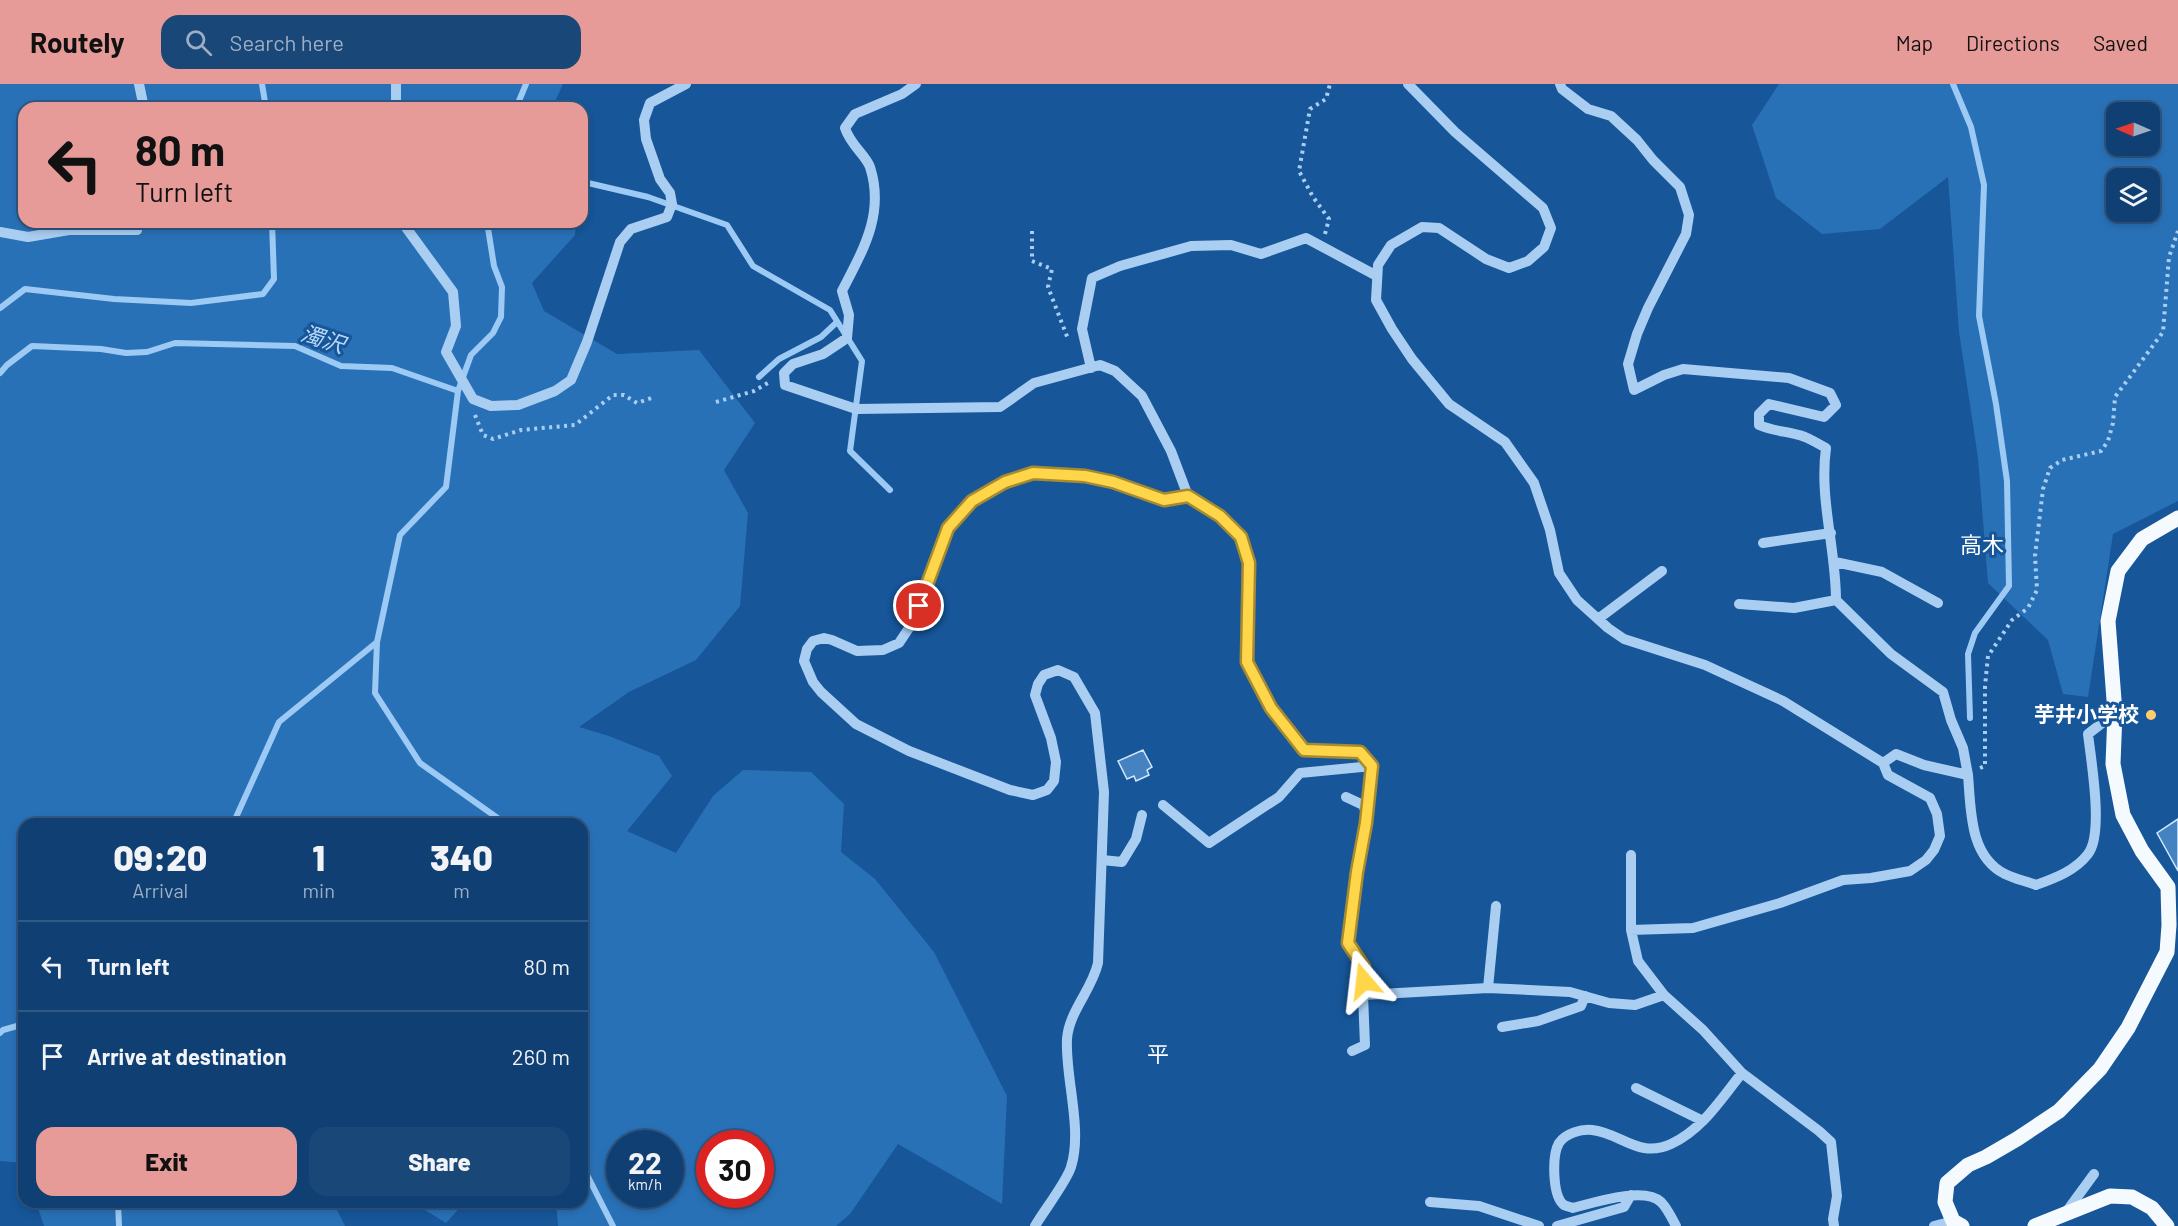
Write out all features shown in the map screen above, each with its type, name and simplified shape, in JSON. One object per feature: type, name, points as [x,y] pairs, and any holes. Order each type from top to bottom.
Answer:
[{"type":"main road","points":[[1957,1223],[1945,1202],[1947,1183],[1968,1165],[2018,1139],[2059,1111],[2100,1069],[2128,1028],[2167,952],[2168,887],[2142,851],[2123,815],[2113,764],[2115,713],[2108,621],[2118,571],[2142,539],[2178,518]]},
{"type":"main road","points":[[2035,1226],[2110,1196],[2132,1197],[2152,1208],[2167,1226]]},
{"type":"street","points":[[139,84],[143,102]]},
{"type":"street","points":[[396,84],[396,102]]},
{"type":"street","points":[[406,228],[453,292],[456,326],[446,352],[471,396],[491,406],[518,405],[555,392],[571,380],[587,342],[620,242],[632,229],[667,217],[670,211],[672,204],[670,193],[660,179],[651,159],[644,120],[650,103],[686,84]]},
{"type":"street","points":[[916,84],[902,94],[855,114],[845,128],[849,140],[869,165],[876,207],[868,240],[842,291],[849,315],[847,338],[823,354],[793,364],[784,373],[785,385],[856,409],[1000,407],[1034,383],[1100,365],[1115,371],[1142,396],[1171,451],[1188,496],[1220,516],[1241,537],[1249,563],[1247,662],[1271,708],[1304,750],[1360,752],[1372,766],[1367,817],[1348,943],[1364,967],[1365,1045],[1352,1051]]},
{"type":"street","points":[[1408,84],[1455,132],[1543,208],[1551,228],[1544,247],[1528,261],[1509,268],[1486,259],[1439,228],[1422,227],[1391,245],[1378,265],[1376,300],[1412,359],[1449,404],[1505,442],[1534,483],[1550,530],[1559,573],[1578,600],[1624,639],[1705,665],[1783,701],[1883,763],[1888,775],[1930,798],[1937,814],[1940,836],[1926,860],[1910,871],[1843,880],[1780,903],[1693,928],[1631,930]]},
{"type":"street","points":[[1560,84],[1562,89],[1588,109],[1611,116],[1630,134],[1680,188],[1689,215],[1686,234],[1637,334],[1628,364],[1634,390],[1664,375],[1683,369],[1789,378],[1830,393],[1836,405],[1824,417],[1769,404],[1759,414],[1759,425],[1773,432],[1786,432],[1806,437],[1826,448],[1824,478],[1835,562],[1836,600],[1891,654],[1943,692],[1962,748],[1968,774],[1973,830],[1984,855],[2004,874],[2036,885],[2072,870],[2090,853],[2097,822],[2088,734],[2115,713]]},
{"type":"street","points":[[0,232],[28,237],[69,230],[137,230],[138,228]]},
{"type":"street","points":[[1091,368],[1082,329],[1092,278],[1120,266],[1191,246],[1231,245],[1261,254],[1306,238],[1377,276]]},
{"type":"street","points":[[1035,1226],[1071,1168],[1074,1136],[1067,1040],[1070,1024],[1095,975],[1098,963],[1104,792],[1095,713],[1074,677],[1058,670],[1044,675],[1035,695],[1051,738],[1056,762],[1054,781],[1047,790],[1033,795],[1010,790],[909,751],[856,724],[813,682],[804,661],[807,649],[813,641],[824,638],[857,651],[883,650],[899,643],[911,625],[948,528],[972,501],[1005,482],[1033,473],[1085,476],[1113,482],[1164,500],[1188,496]]},
{"type":"street","points":[[1763,543],[1831,533]]},
{"type":"street","points":[[1835,562],[1882,572],[1938,603]]},
{"type":"street","points":[[1598,619],[1662,572]]},
{"type":"street","points":[[1739,604],[1794,608],[1836,600]]},
{"type":"street","points":[[1883,763],[1896,754],[1924,765],[1968,774]]},
{"type":"street","points":[[1163,805],[1209,843],[1279,797],[1300,773],[1372,766]]},
{"type":"street","points":[[1346,797],[1363,805],[1367,817]]},
{"type":"street","points":[[1102,860],[1122,862],[1136,839],[1142,815]]},
{"type":"street","points":[[1631,855],[1631,930],[1638,961],[1664,995],[1702,1030],[1742,1073],[1831,1142],[1837,1196],[1834,1226]]},
{"type":"street","points":[[1488,988],[1496,906]]},
{"type":"street","points":[[1364,995],[1488,988],[1570,992],[1609,1002],[1635,1005],[1664,995]]},
{"type":"street","points":[[1502,1027],[1538,1021],[1581,1006],[1585,996]]},
{"type":"street","points":[[1676,1226],[1660,1200],[1645,1195],[1631,1195],[1573,1208],[1564,1205],[1557,1196],[1554,1170],[1558,1145],[1567,1136],[1578,1131],[1593,1130],[1646,1149],[1656,1150],[1672,1144],[1697,1128],[1742,1073]]},
{"type":"street","points":[[1636,1088],[1702,1121]]},
{"type":"street","points":[[2063,1215],[2094,1174]]},
{"type":"street","points":[[1557,1226],[1624,1207],[1631,1195]]},
{"type":"street","points":[[1430,1202],[1479,1206],[1539,1226]]},
{"type":"street","points":[[1935,1226],[1957,1223]]},
{"type":"path","points":[[1322,247],[1329,219],[1313,197],[1299,171],[1310,109],[1326,99],[1330,84]]},
{"type":"path","points":[[1032,231],[1032,261],[1052,269],[1048,287],[1068,340],[1087,351]]},
{"type":"path","points":[[1968,774],[1985,766],[1985,686],[1988,656],[2012,620],[2028,608],[2037,590],[2035,556],[2043,489],[2050,468],[2062,460],[2101,451],[2108,441],[2113,423],[2115,397],[2163,332],[2169,257],[2178,231]]},
{"type":"path","points":[[716,402],[754,391],[784,373]]},
{"type":"path","points":[[471,396],[483,435],[493,439],[521,430],[575,426],[614,395],[624,395],[637,403],[654,397]]},
{"type":"shaded area","points":[[0,84],[563,84],[555,102],[18,102],[18,228],[576,228],[575,235],[532,283],[544,311],[617,354],[699,350],[755,423],[724,470],[748,513],[740,606],[696,660],[629,692],[579,727],[659,756],[672,776],[627,831],[676,853],[713,796],[743,770],[811,772],[844,804],[841,852],[875,879],[934,952],[1007,1096],[1002,1204],[898,1144],[850,1214],[836,1226],[558,1226],[556,1208],[588,1208],[588,818],[18,818],[18,1162],[0,1161]]},
{"type":"shaded area","points":[[1779,84],[2178,84],[2178,501],[2113,534],[2088,697],[2063,694],[2048,640],[1988,583],[1978,458],[1959,332],[1948,177],[1880,229],[1822,234],[1776,198],[1752,125]]},
{"type":"shaded area","points":[[38,1208],[336,1208],[345,1226],[44,1226]]},
{"type":"shaded area","points":[[422,1208],[460,1208],[446,1223]]},
{"type":"building","points":[[1143,750],[1152,767],[1147,770],[1149,775],[1136,781],[1134,776],[1127,779],[1118,761]]},
{"type":"building","points":[[2178,819],[2178,871],[2157,833]]},
{"type":"waterway","points":[[262,84],[265,102]]},
{"type":"waterway","name":"濁沢","points":[[518,102],[526,84]]},
{"type":"waterway","points":[[1953,84],[1971,127],[1984,185],[1979,316],[1996,404],[2007,481],[2009,586],[1975,633],[1968,654],[1970,718]]},
{"type":"waterway","points":[[588,183],[648,197],[727,225],[753,266],[830,310],[862,361],[850,451],[890,490]]},
{"type":"waterway","points":[[0,308],[25,289],[114,299],[191,303],[263,294],[274,279],[272,228]]},
{"type":"waterway","name":"濁沢","points":[[0,373],[32,346],[101,349],[126,353],[147,352],[175,343],[295,346],[341,366],[392,368],[458,391],[471,355],[493,333],[501,317],[502,287],[494,266],[488,228]]},
{"type":"waterway","points":[[759,377],[779,359],[821,337],[837,322]]},
{"type":"waterway","points":[[236,818],[279,722],[377,642],[400,535],[446,487],[458,391]]},
{"type":"waterway","points":[[377,642],[375,693],[420,763],[498,818]]},
{"type":"waterway","points":[[0,1033],[18,1026]]},
{"type":"waterway","points":[[588,1177],[613,1226]]},
{"type":"waterway","points":[[118,1208],[119,1226]]},
{"type":"place","name":"芋井小学校","points":[[2151,715]]},
{"type":"district","name":"高木","points":[[1982,545]]},
{"type":"district","name":"平","points":[[1158,1054]]},
{"type":"route","points":[[919,606],[948,528],[972,501],[1005,482],[1033,473],[1085,476],[1113,482],[1164,500],[1188,496],[1220,516],[1241,537],[1249,563],[1247,662],[1271,708],[1304,750],[1360,752],[1372,766],[1348,943],[1364,967],[1364,981]]}]
